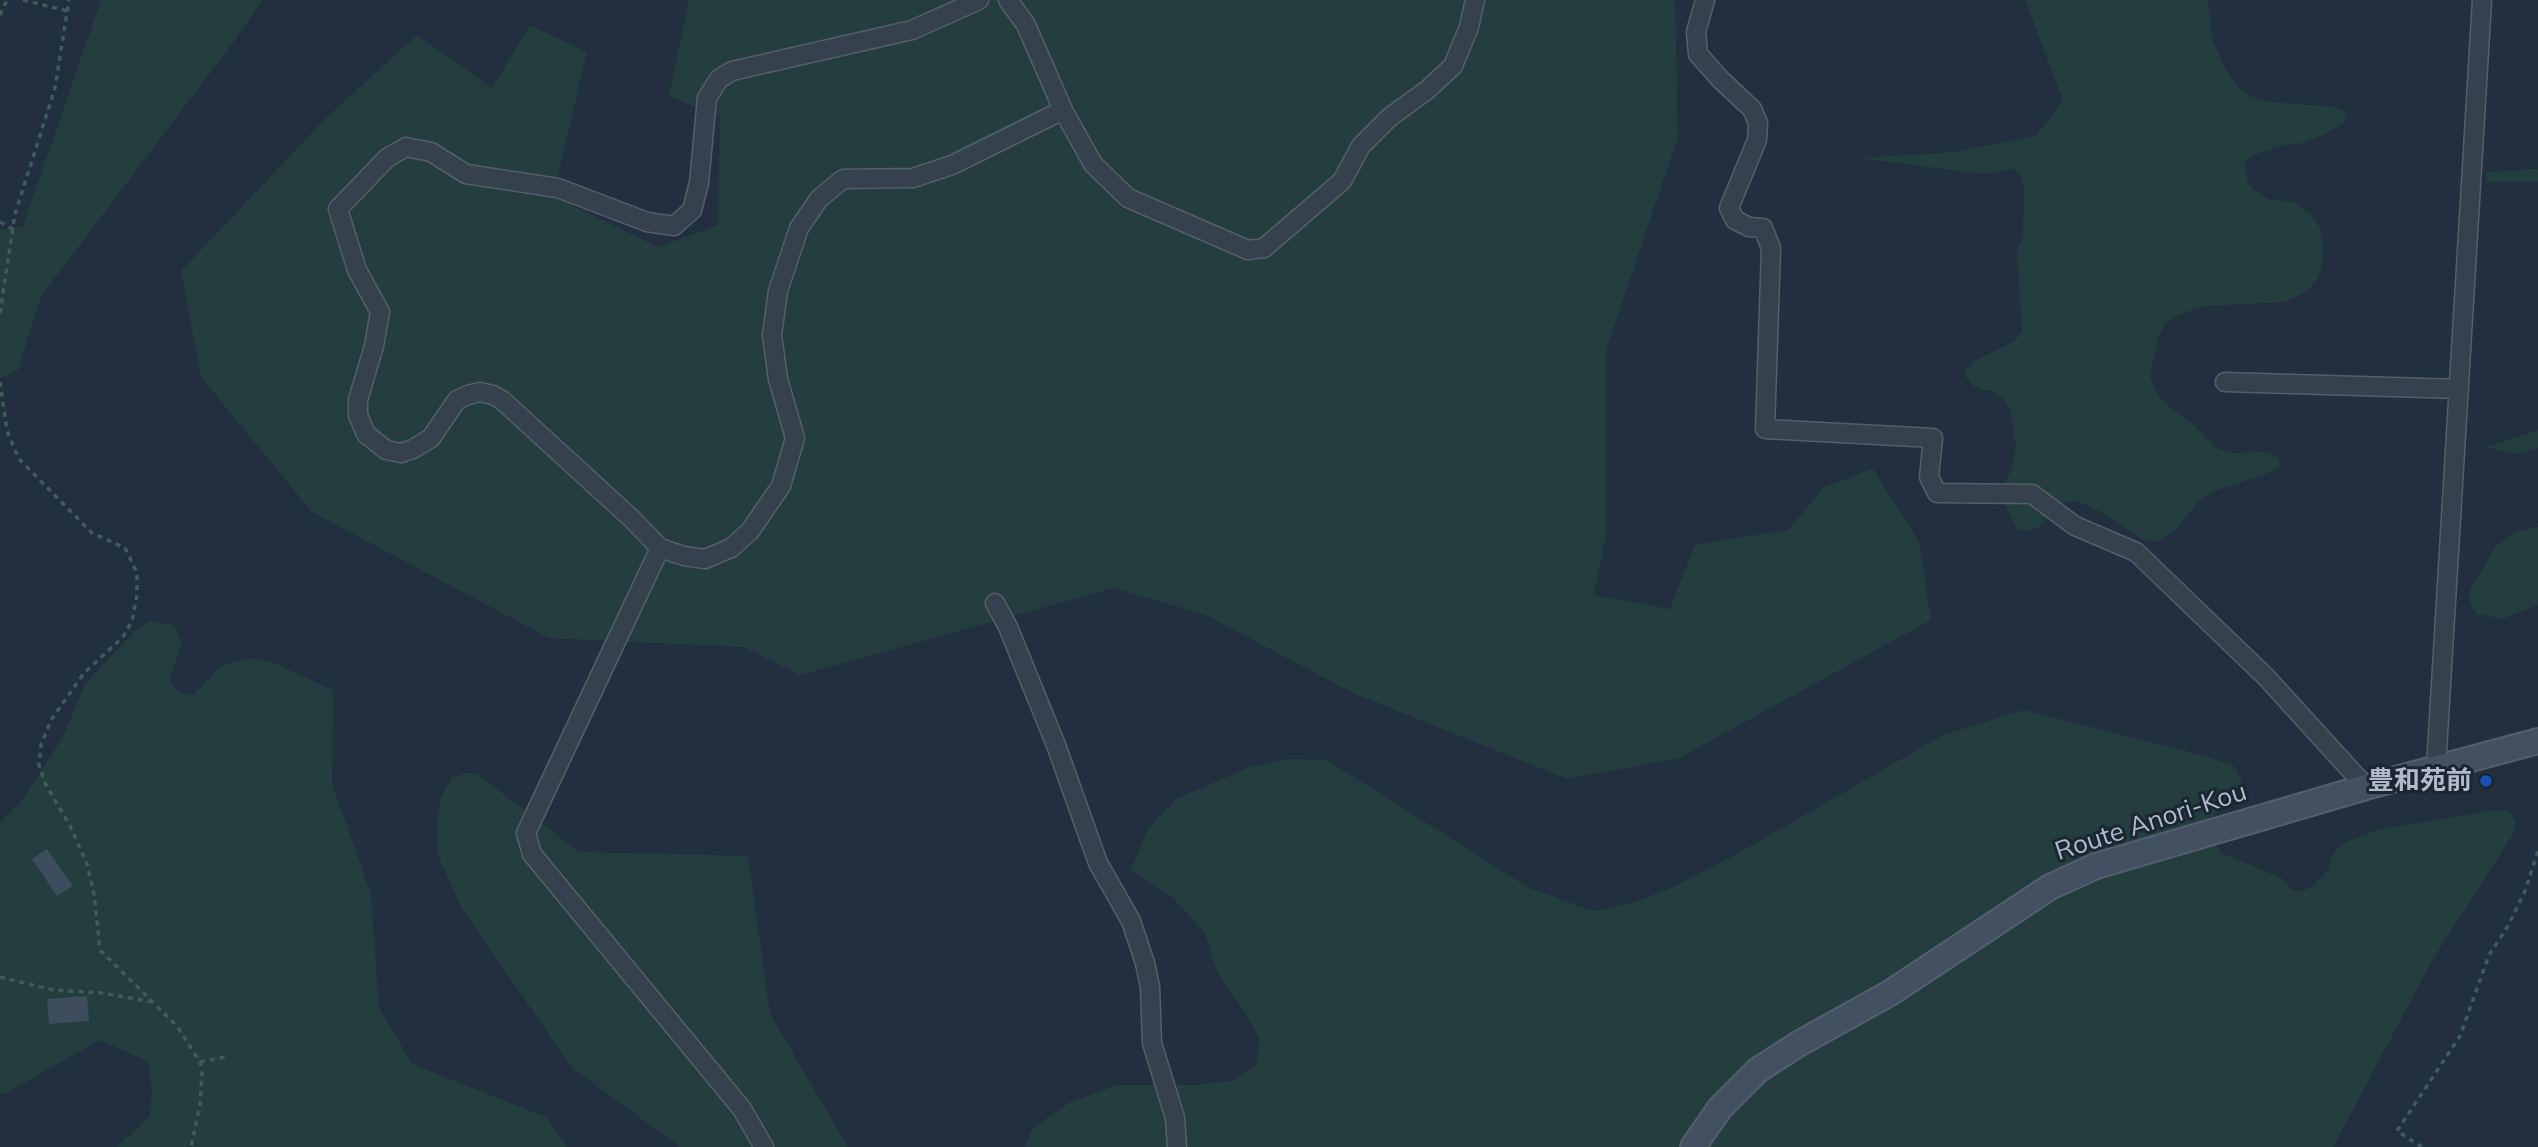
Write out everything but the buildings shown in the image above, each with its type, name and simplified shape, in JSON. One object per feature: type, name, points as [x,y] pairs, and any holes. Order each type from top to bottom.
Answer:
[{"type":"main road","name":"Route Anori-Kou","points":[[1693,1147],[1720,1108],[1758,1070],[1800,1042],[1890,993],[2050,887],[2096,866],[2366,787],[2538,741]]},
{"type":"street","points":[[979,0],[912,30],[732,71],[719,79],[707,99],[699,183],[692,210],[674,226],[647,222],[558,188],[466,174],[431,152],[406,148],[387,158],[338,209],[357,270],[380,312],[374,346],[358,401],[358,415],[366,434],[387,450],[401,453],[432,438],[457,400],[480,392],[493,395],[502,400],[632,519],[660,548],[705,559],[731,548],[750,531],[781,486],[795,438],[778,379],[772,335],[778,291],[799,228],[819,199],[843,178],[913,178],[952,165],[1063,110]]},
{"type":"street","points":[[1008,0],[1026,25],[1063,110],[1093,164],[1128,198],[1248,250],[1264,248],[1342,181],[1362,146],[1390,117],[1427,90],[1453,66],[1469,27],[1475,0]]},
{"type":"street","points":[[1705,0],[1696,32],[1698,54],[1752,109],[1758,123],[1756,140],[1730,208],[1735,220],[1749,227],[1763,228],[1771,248],[1765,429],[1933,438],[1929,477],[1937,493],[2032,494],[2075,526],[2136,552],[2266,677],[2366,787]]},
{"type":"street","points":[[2436,768],[2482,0]]},
{"type":"street","points":[[2225,382],[2459,389]]},
{"type":"street","points":[[660,548],[526,833],[532,853],[742,1109],[764,1147]]},
{"type":"street","points":[[995,603],[1008,627],[1056,745],[1098,863],[1131,920],[1150,987],[1152,1043],[1175,1118],[1177,1147]]},
{"type":"path","points":[[0,15],[7,0]]},
{"type":"path","points":[[23,0],[68,11]]},
{"type":"path","points":[[0,313],[15,214],[55,88],[69,0]]},
{"type":"path","points":[[0,222],[13,229]]},
{"type":"path","points":[[0,382],[7,431],[19,459],[92,533],[125,548],[137,573],[137,595],[132,621],[123,638],[84,673],[51,720],[41,744],[39,765],[44,781],[70,826],[87,864],[94,894],[100,950],[177,1026],[200,1062],[201,1105],[191,1147]]},
{"type":"path","points":[[0,431],[7,431]]},
{"type":"path","points":[[2422,1147],[2397,1131],[2460,1036],[2489,955],[2508,926],[2525,891],[2538,851]]},
{"type":"path","points":[[0,977],[52,990],[102,993],[155,1002]]},
{"type":"path","points":[[200,1062],[225,1057]]},
{"type":"green space","points":[[101,0],[262,0],[235,40],[41,296],[18,370],[0,378],[0,230],[23,226]]},
{"type":"green space","points":[[689,0],[1675,0],[1678,137],[1606,350],[1606,535],[1594,595],[1670,609],[1695,545],[1788,530],[1824,487],[1873,469],[1919,542],[1931,620],[1679,758],[1567,779],[1351,692],[1206,615],[1114,588],[800,675],[744,647],[549,638],[312,512],[201,377],[181,271],[325,119],[417,35],[492,88],[530,25],[587,52],[553,196],[658,247],[718,225],[720,117],[669,96]]},
{"type":"green space","points":[[2025,0],[2208,0],[2213,41],[2224,67],[2236,85],[2250,96],[2269,102],[2335,107],[2346,112],[2345,123],[2324,134],[2304,143],[2283,145],[2256,154],[2244,162],[2248,183],[2252,188],[2268,199],[2293,202],[2311,215],[2320,228],[2324,256],[2318,278],[2306,292],[2285,302],[2204,306],[2178,315],[2166,323],[2158,337],[2150,376],[2157,394],[2166,404],[2195,426],[2217,448],[2234,453],[2267,452],[2279,458],[2280,467],[2217,490],[2197,503],[2176,529],[2158,542],[2140,538],[2107,515],[2080,502],[2070,501],[2057,506],[2040,526],[2029,531],[2018,529],[2004,501],[2003,485],[2012,469],[2016,446],[2010,410],[2005,401],[1993,391],[1982,390],[1971,384],[1964,370],[1974,361],[2015,341],[2022,331],[2017,251],[2023,236],[2024,189],[2021,176],[2014,169],[1981,174],[1861,158],[1954,152],[2036,136],[2063,101]]},
{"type":"green space","points":[[2538,169],[2538,182],[2487,182],[2486,172]]},
{"type":"green space","points":[[2538,430],[2538,448],[2515,454],[2486,447]]},
{"type":"green space","points":[[2538,527],[2538,605],[2502,619],[2476,613],[2470,604],[2470,591],[2495,547],[2516,532]]},
{"type":"green space","points":[[150,621],[174,625],[182,644],[169,681],[180,693],[193,695],[220,667],[234,661],[256,658],[276,664],[333,690],[332,784],[371,894],[379,1008],[412,1064],[546,1117],[568,1147],[117,1147],[150,1116],[152,1091],[149,1062],[100,1040],[0,1094],[0,822],[21,802],[63,737],[85,684],[136,630]]},
{"type":"green space","points":[[2024,710],[2204,756],[2235,767],[2242,782],[2233,797],[2211,819],[2219,852],[2283,879],[2292,890],[2303,891],[2312,886],[2328,871],[2333,853],[2346,842],[2378,830],[2497,810],[2507,811],[2513,817],[2516,824],[2512,836],[2433,959],[2333,1147],[1026,1147],[1034,1127],[1069,1103],[1117,1085],[1194,1085],[1231,1081],[1256,1066],[1260,1040],[1217,971],[1205,933],[1174,899],[1131,870],[1147,830],[1176,799],[1250,767],[1291,759],[1327,760],[1529,888],[1593,911],[1629,904],[1669,889],[1737,854],[1943,735]]},
{"type":"green space","points":[[466,773],[477,774],[579,852],[748,856],[770,1014],[848,1147],[680,1147],[572,1068],[461,907],[438,855],[440,800],[451,779]]},
{"type":"place","name":"豊和苑前","points":[[2486,781]]}]
